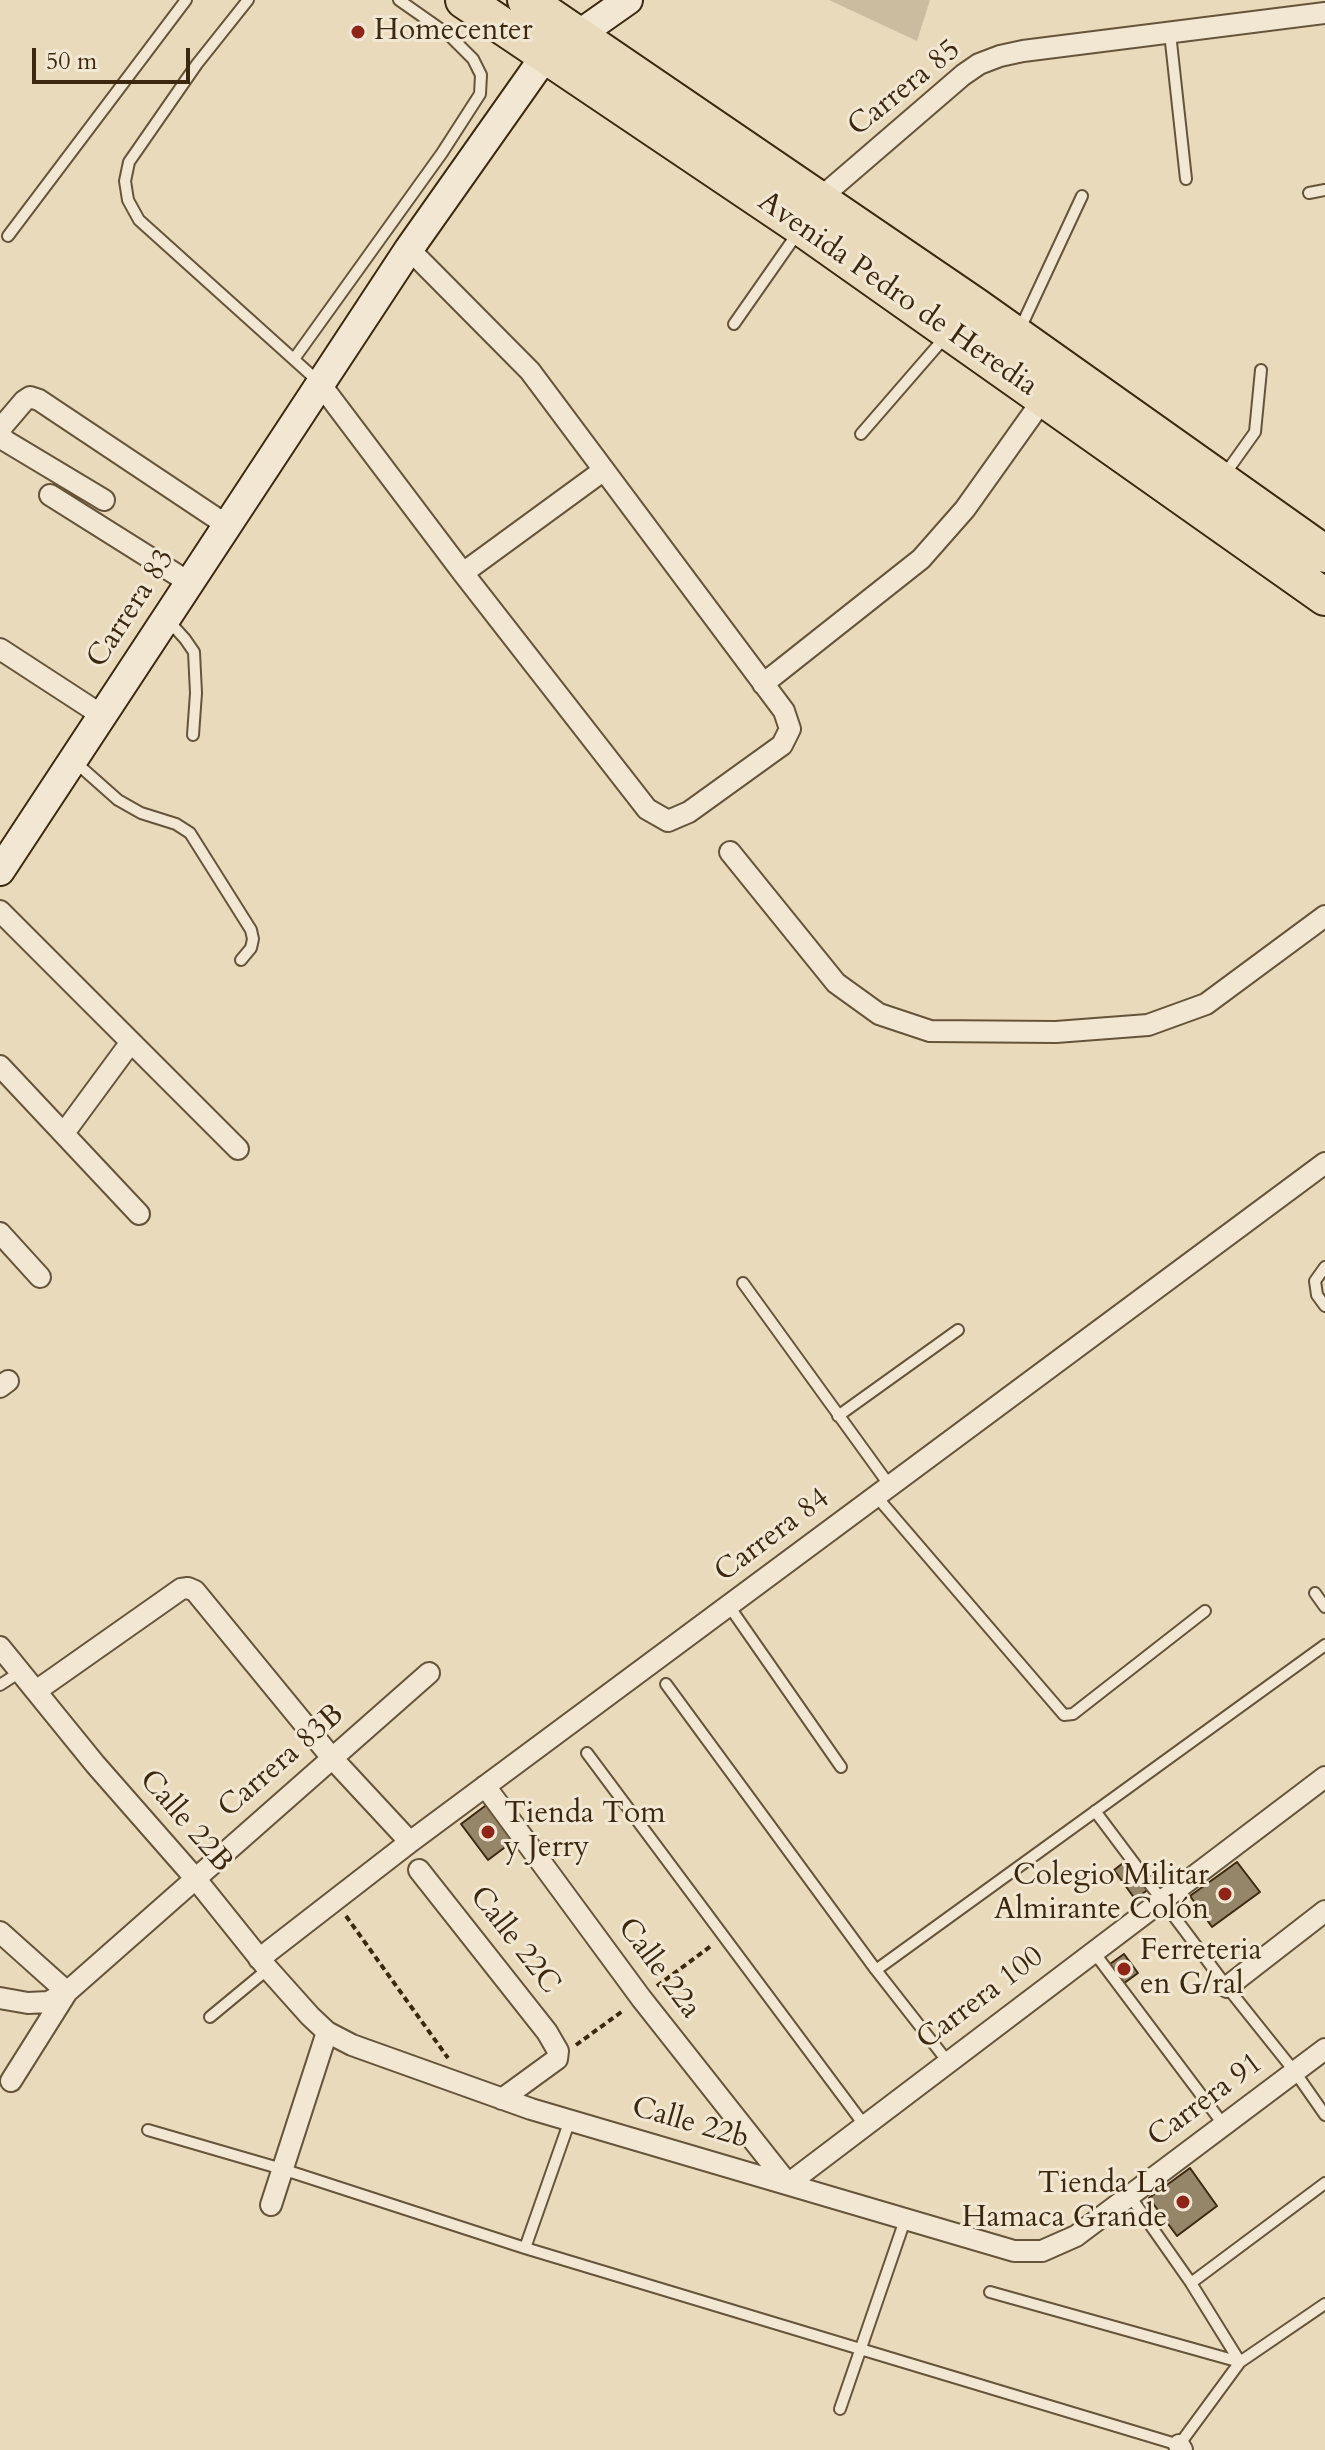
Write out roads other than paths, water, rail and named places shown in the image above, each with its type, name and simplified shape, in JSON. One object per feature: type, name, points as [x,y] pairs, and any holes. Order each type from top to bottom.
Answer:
[{"type":"highway","name":"Avenida Pedro de Heredia","points":[[464,0],[547,57],[1018,335],[1325,554]]},
{"type":"highway","name":"Avenida Pedro de Heredia","points":[[526,0],[578,35],[810,213],[950,331],[1325,597]]},
{"type":"street","name":"Carrera 83","points":[[0,871],[409,249],[465,170],[547,57],[628,0]]},
{"type":"street","name":"Carrera 85","points":[[810,213],[979,64],[1023,51],[1325,13]]},
{"type":"street","points":[[321,385],[647,809],[668,821],[689,812],[782,745],[790,729],[784,711],[530,371],[409,249]]},
{"type":"street","points":[[104,500],[4,440],[1,428],[24,401],[30,397],[39,400],[228,526]]},
{"type":"street","points":[[763,684],[921,559],[965,509],[1044,398]]},
{"type":"street","points":[[463,573],[604,470]]},
{"type":"street","points":[[50,495],[190,583]]},
{"type":"street","points":[[0,649],[103,716]]},
{"type":"street","points":[[730,852],[836,983],[879,1014],[930,1031],[1056,1032],[1148,1025],[1206,1004],[1325,916]]},
{"type":"street","points":[[0,911],[238,1149]]},
{"type":"street","points":[[64,1133],[131,1042]]},
{"type":"street","points":[[0,1066],[139,1214]]},
{"type":"street","name":"Carrera 84","points":[[264,1964],[336,1900],[410,1842],[1325,1163]]},
{"type":"street","points":[[0,1233],[40,1277]]},
{"type":"street","points":[[36,1691],[181,1589],[188,1588],[195,1591],[332,1758],[410,1842]]},
{"type":"street","name":"Calle 22B","points":[[0,1647],[264,1964],[327,2032]]},
{"type":"street","name":"Carrera 83B","points":[[67,1992],[429,1673]]},
{"type":"street","name":"Carrera 100","points":[[788,2184],[1325,1777]]},
{"type":"street","name":"Calle 22a","points":[[485,1786],[641,1998],[788,2184]]},
{"type":"street","name":"Calle 22C","points":[[419,1870],[547,2032],[558,2051],[557,2059],[502,2099]]},
{"type":"street","points":[[1227,1987],[1325,1911]]},
{"type":"street","points":[[0,1932],[67,1992]]},
{"type":"street","points":[[0,1998],[28,2003],[48,2002],[67,1992]]},
{"type":"street","points":[[5,2079],[67,1992]]},
{"type":"street","points":[[271,2205],[327,2032]]},
{"type":"street","name":"Calle 22b","points":[[327,2032],[352,2045],[468,2088],[570,2120],[1014,2251],[1042,2251]]},
{"type":"street","name":"Carrera 91","points":[[1042,2251],[1076,2236],[1325,2049]]},
{"type":"lane","points":[[8,236],[186,0]]},
{"type":"lane","points":[[248,0],[197,64],[129,162],[125,181],[128,200],[139,220],[321,385]]},
{"type":"lane","points":[[294,359],[442,153],[480,94],[481,75],[473,59],[449,35],[399,0]]},
{"type":"lane","points":[[1170,33],[1186,179]]},
{"type":"lane","points":[[442,153],[465,170]]},
{"type":"lane","points":[[1309,193],[1325,190]]},
{"type":"lane","points":[[1018,335],[1082,196]]},
{"type":"lane","points":[[734,324],[810,213]]},
{"type":"lane","points":[[861,434],[950,331]]},
{"type":"lane","points":[[1220,480],[1255,432],[1261,370]]},
{"type":"lane","points":[[167,618],[194,652],[196,693],[193,735]]},
{"type":"lane","points":[[73,760],[118,800],[190,833],[251,930],[251,948],[241,960]]},
{"type":"lane","points":[[1325,1267],[1315,1281],[1317,1295],[1325,1306]]},
{"type":"lane","points":[[743,1283],[838,1416],[883,1491],[1064,1715],[1073,1714],[1205,1611]]},
{"type":"lane","points":[[838,1416],[958,1330]]},
{"type":"lane","points":[[1315,1593],[1325,1607]]},
{"type":"lane","points":[[729,1606],[841,1767]]},
{"type":"lane","points":[[876,1970],[1325,1645]]},
{"type":"lane","points":[[0,1685],[20,1672]]},
{"type":"lane","points":[[666,1684],[876,1970],[948,2062]]},
{"type":"lane","points":[[587,1753],[865,2126]]},
{"type":"lane","points":[[1095,1811],[1325,2115]]},
{"type":"lane","points":[[1093,1951],[1223,2124]]},
{"type":"lane","points":[[210,2017],[264,1964]]},
{"type":"lane","points":[[525,2248],[570,2120]]},
{"type":"lane","points":[[148,2130],[1181,2448],[1240,2362],[1325,2304]]},
{"type":"lane","points":[[1191,2283],[1325,2183]]},
{"type":"lane","points":[[1130,2196],[1191,2283],[1240,2362]]},
{"type":"lane","points":[[840,2409],[905,2220]]},
{"type":"lane","points":[[990,2292],[1240,2362]]},
{"type":"place","name":"Homecenter","points":[[358,32]]},
{"type":"place","name":"Tienda Tom y Jerry","points":[[488,1832]]},
{"type":"place","name":"Colegio Militar Almirante Colón","points":[[1225,1894]]},
{"type":"place","name":"Ferreteria en G/ral","points":[[1124,1969]]},
{"type":"place","name":"Tienda La Hamaca Grande","points":[[1183,2202]]}]
